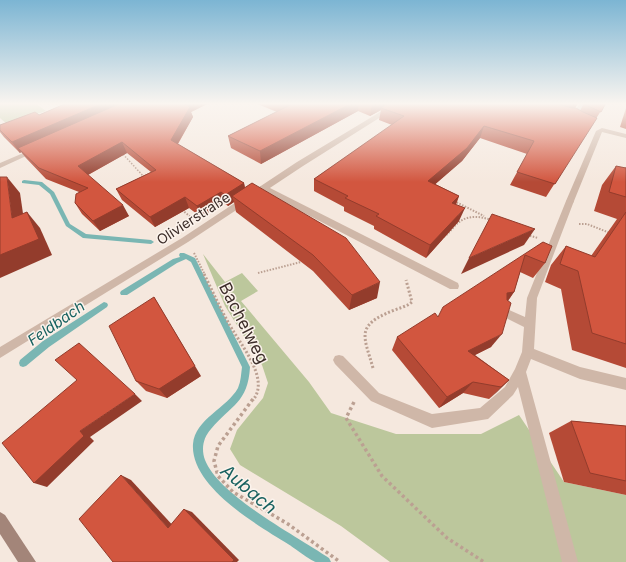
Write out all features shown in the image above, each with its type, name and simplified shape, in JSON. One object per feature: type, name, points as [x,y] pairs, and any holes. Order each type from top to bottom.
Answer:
[{"type":"main road","points":[[0,520],[28,562]]},
{"type":"street","name":"Olivierstraße","points":[[0,353],[185,240],[263,188],[358,129]]},
{"type":"street","points":[[338,360],[375,397],[432,421],[483,414],[509,391],[520,372],[528,352],[532,298],[597,129]]},
{"type":"street","points":[[598,129],[625,136]]},
{"type":"street","points":[[0,166],[42,148]]},
{"type":"street","points":[[263,188],[454,286]]},
{"type":"street","points":[[502,311],[530,325]]},
{"type":"street","points":[[528,352],[580,373],[626,384]]},
{"type":"street","points":[[520,372],[570,562]]},
{"type":"path","points":[[116,147],[148,182]]},
{"type":"path","points":[[448,198],[495,222]]},
{"type":"path","points":[[179,207],[204,226]]},
{"type":"path","points":[[440,238],[445,237],[461,220],[480,216],[489,219]]},
{"type":"path","points":[[521,232],[534,238],[546,239],[556,236],[564,229],[576,224],[587,224],[613,234]]},
{"type":"path","name":"Bachelweg","points":[[185,240],[191,247],[228,323],[252,363],[257,378],[257,395],[220,441],[215,450],[214,461],[217,473],[221,481],[228,488],[281,519],[340,562]]},
{"type":"path","points":[[258,273],[301,262]]},
{"type":"green space","points":[[203,254],[225,282],[242,273],[258,291],[241,301],[309,382],[331,413],[396,434],[481,434],[519,415],[564,482],[626,495],[626,562],[390,562],[341,526],[240,465],[230,449],[237,430],[263,398],[268,383],[262,365],[225,306]]},
{"type":"building","points":[[0,129],[42,129],[12,142]]},
{"type":"building","points":[[61,129],[177,129],[171,140],[244,183],[225,195],[221,192],[197,206],[185,197],[150,217],[116,189],[156,170],[122,142],[78,166],[123,205],[93,221],[75,203],[76,194],[88,188],[39,168],[18,148]]},
{"type":"building","points":[[242,129],[302,129],[260,151],[228,136]]},
{"type":"building","points":[[385,129],[482,129],[467,148],[428,181],[459,196],[452,203],[465,208],[430,245],[376,216],[379,214],[345,198],[348,196],[314,179]]},
{"type":"building","points":[[495,129],[590,129],[555,184],[517,172],[534,141]]},
{"type":"building","points":[[616,166],[626,168],[626,197],[609,192]]},
{"type":"building","points":[[0,177],[7,177],[12,218],[27,212],[39,239],[0,255]]},
{"type":"building","points":[[252,183],[346,238],[380,282],[352,295],[313,255],[232,196]]},
{"type":"building","points":[[626,212],[626,344],[592,333],[578,271],[560,264],[566,246],[595,257]]},
{"type":"building","points":[[492,214],[535,229],[469,258]]},
{"type":"building","points":[[543,242],[552,246],[545,263],[525,255],[514,292],[507,293],[507,300],[511,303],[502,334],[468,351],[509,380],[501,387],[473,382],[447,397],[397,337],[435,313],[438,317],[443,307]]},
{"type":"building","points":[[154,297],[195,366],[159,389],[136,381],[109,326]]},
{"type":"building","points":[[79,343],[135,394],[80,431],[84,436],[34,483],[2,443],[77,380],[55,360]]},
{"type":"building","points":[[571,421],[626,426],[626,481],[590,473]]},
{"type":"building","points":[[121,475],[168,528],[184,509],[234,560],[232,562],[113,562],[79,519]]},
{"type":"waterway","name":"Aubach","points":[[24,182],[40,183],[52,193],[68,225],[85,236],[151,242]]},
{"type":"waterway","name":"Aubach","points":[[182,255],[193,260],[246,367],[245,380],[241,392],[201,434],[198,444],[200,462],[211,479],[227,495],[248,511],[325,562]]},
{"type":"waterway","name":"Feldbach","points":[[124,293],[175,261],[185,257]]},
{"type":"waterway","name":"Feldbach","points":[[23,363],[46,344],[104,305]]}]
